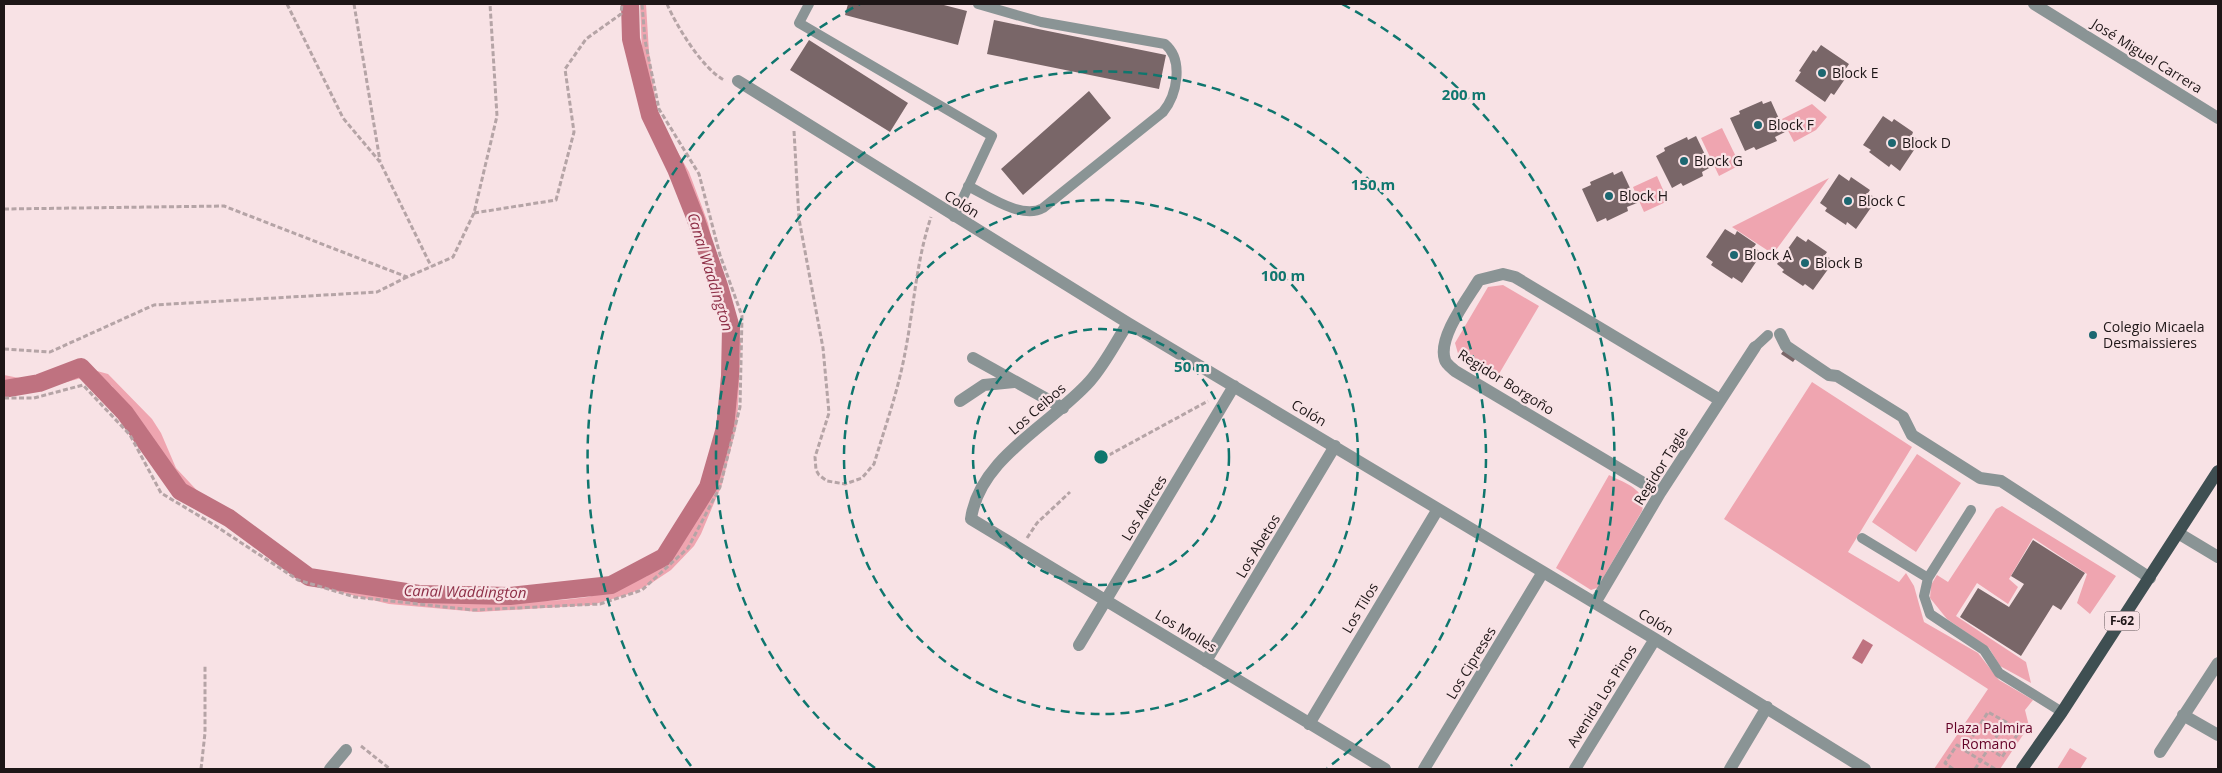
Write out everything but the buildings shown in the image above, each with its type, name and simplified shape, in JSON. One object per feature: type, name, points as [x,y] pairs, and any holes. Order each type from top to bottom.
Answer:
[{"type":"main road","name":"F-62","points":[[2022,769],[2062,712],[2218,471]]},
{"type":"street","name":"José Miguel Carrera","points":[[2034,4],[2218,118]]},
{"type":"street","name":"Colón","points":[[738,81],[1128,324],[1596,603],[1767,707],[1863,769]]},
{"type":"street","name":"Regidor Borgoño","points":[[1660,493],[1456,371],[1445,361],[1446,337],[1479,280],[1502,274],[1515,277],[1720,400]]},
{"type":"street","name":"Los Ceibos","points":[[971,519],[976,499],[982,486],[994,470],[1018,445],[1063,408],[1091,380],[1128,324]]},
{"type":"street","points":[[1774,334],[1786,346],[1830,376],[1838,376],[1903,417],[1912,435],[1980,478],[2001,481],[2150,578]]},
{"type":"street","name":"Regidor Tagle","points":[[1596,603],[1660,493],[1755,347]]},
{"type":"street","points":[[973,358],[1063,408]]},
{"type":"street","points":[[960,401],[984,385],[1014,382]]},
{"type":"street","name":"Los Alerces","points":[[1079,645],[1234,386]]},
{"type":"street","name":"Los Abetos","points":[[1206,661],[1335,446]]},
{"type":"street","name":"Los Tilos","points":[[1309,724],[1438,509]]},
{"type":"street","name":"Los Molles","points":[[971,519],[1385,769]]},
{"type":"street","points":[[2178,533],[2218,557]]},
{"type":"street","name":"Los Cipreses","points":[[1424,769],[1543,572]]},
{"type":"street","name":"Avenida Los Pinos","points":[[1575,769],[1655,639]]},
{"type":"street","points":[[2160,752],[2218,663]]},
{"type":"street","points":[[1730,769],[1767,707]]},
{"type":"street","points":[[2183,715],[2218,735]]},
{"type":"street","points":[[330,769],[346,750]]},
{"type":"lane","points":[[809,4],[799,23],[992,136],[954,217]]},
{"type":"lane","points":[[968,186],[1019,210],[1025,212],[1038,211],[1163,112],[1172,96],[1177,65],[1174,55],[1165,44],[1041,22],[978,4]]},
{"type":"lane","points":[[1755,347],[1774,334]]},
{"type":"lane","points":[[1971,510],[1928,578],[1924,596],[1930,614],[1984,650],[1999,673],[2062,712]]},
{"type":"lane","points":[[1862,538],[1928,578]]},
{"type":"path","points":[[287,4],[343,118],[380,162],[431,266]]},
{"type":"path","points":[[354,4],[380,162]]},
{"type":"path","points":[[4,350],[50,352],[154,306],[377,292],[407,276],[453,257],[474,213],[497,116],[490,4]]},
{"type":"path","points":[[474,213],[556,200],[574,132],[566,69],[586,39],[622,14],[622,4]]},
{"type":"path","points":[[4,398],[34,398],[83,385],[130,435],[161,493],[298,580],[355,596],[473,610],[600,604],[642,590],[688,548],[720,487],[740,407],[742,316],[720,255],[699,174],[659,108],[645,40],[642,4]]},
{"type":"path","points":[[667,4],[677,27],[713,72],[723,80],[738,81]]},
{"type":"path","points":[[794,116],[799,219],[823,348],[829,413],[814,463],[819,476],[827,481],[845,484],[854,482],[869,472],[874,464],[898,384],[905,353],[916,274],[935,205]]},
{"type":"path","points":[[4,209],[224,206],[407,276]]},
{"type":"path","points":[[1109,455],[1209,400]]},
{"type":"path","points":[[1020,548],[1037,523],[1070,492]]},
{"type":"path","points":[[200,769],[205,733],[205,666]]},
{"type":"path","points":[[1964,750],[1988,712],[2020,732],[2002,757],[1989,748]]},
{"type":"path","points":[[1975,769],[2006,722]]},
{"type":"path","points":[[346,750],[360,745],[390,769]]},
{"type":"path","points":[[1953,769],[1945,763],[1958,745],[1995,769]]},
{"type":"green space","points":[[640,4],[646,4],[649,52],[658,118],[689,172],[708,223],[714,250],[738,325],[741,345],[737,424],[722,484],[694,546],[671,570],[650,584],[632,593],[592,605],[478,612],[389,604],[335,591],[295,568],[187,497],[166,475],[159,459],[157,447],[147,429],[124,405],[112,386],[104,380],[95,377],[85,377],[49,387],[4,383],[4,375],[24,379],[86,368],[108,374],[152,419],[161,433],[176,468],[205,499],[328,579],[352,588],[392,596],[490,603],[588,597],[617,589],[647,576],[683,543],[695,522],[716,463],[725,426],[733,368],[732,344],[694,207],[682,176],[649,113],[643,76]]},
{"type":"green space","points":[[1812,104],[1827,117],[1816,130],[1794,142],[1782,119]]},
{"type":"green space","points":[[1722,128],[1740,165],[1719,176],[1701,138]]},
{"type":"green space","points":[[1657,176],[1668,201],[1644,212],[1633,187]]},
{"type":"green space","points":[[1829,178],[1773,254],[1732,227]]},
{"type":"green space","points":[[1503,285],[1539,306],[1496,379],[1459,357],[1455,343],[1488,287]]},
{"type":"green space","name":"Plaza Palmira Romano","points":[[1812,382],[1912,447],[1848,552],[1899,582],[1906,573],[1914,586],[1924,622],[1978,653],[1999,680],[2033,700],[2025,710],[2029,726],[2000,769],[1934,769],[1988,689],[1724,519]]},
{"type":"green space","points":[[1917,454],[1961,483],[1916,552],[1872,522]]},
{"type":"green space","points":[[1609,475],[1628,484],[1638,492],[1643,503],[1642,511],[1597,588],[1591,590],[1556,568]]},
{"type":"green space","points":[[2002,506],[2116,576],[2090,614],[2077,603],[2087,574],[2033,538],[2009,579],[2018,587],[2008,604],[1977,583],[1956,616],[2026,662],[2031,683],[2000,666],[1989,648],[1947,619],[1930,598],[1931,585],[1937,575],[1948,582],[1996,509]]},
{"type":"green space","points":[[2070,748],[2087,758],[2080,769],[2057,769]]},
{"type":"shaded area","points":[[1863,639],[1873,645],[1862,664],[1852,658]]},
{"type":"waterway","name":"Canal Waddington","points":[[4,389],[39,383],[81,367],[125,413],[180,491],[229,518],[309,577],[419,594],[510,596],[611,585],[664,557],[708,487],[725,428],[730,376],[731,328],[719,286],[695,217],[676,169],[650,115],[631,39],[630,4]]},
{"type":"place","name":"Block E","points":[[1822,73]]},
{"type":"place","name":"Block F","points":[[1758,125]]},
{"type":"place","name":"Block D","points":[[1892,143]]},
{"type":"place","name":"Block G","points":[[1684,161]]},
{"type":"place","name":"Block H","points":[[1609,196]]},
{"type":"place","name":"Block C","points":[[1848,201]]},
{"type":"place","name":"Block A","points":[[1734,255]]},
{"type":"place","name":"Block B","points":[[1805,263]]},
{"type":"place","name":"Colegio Micaela Desmaissieres","points":[[2093,335]]}]
